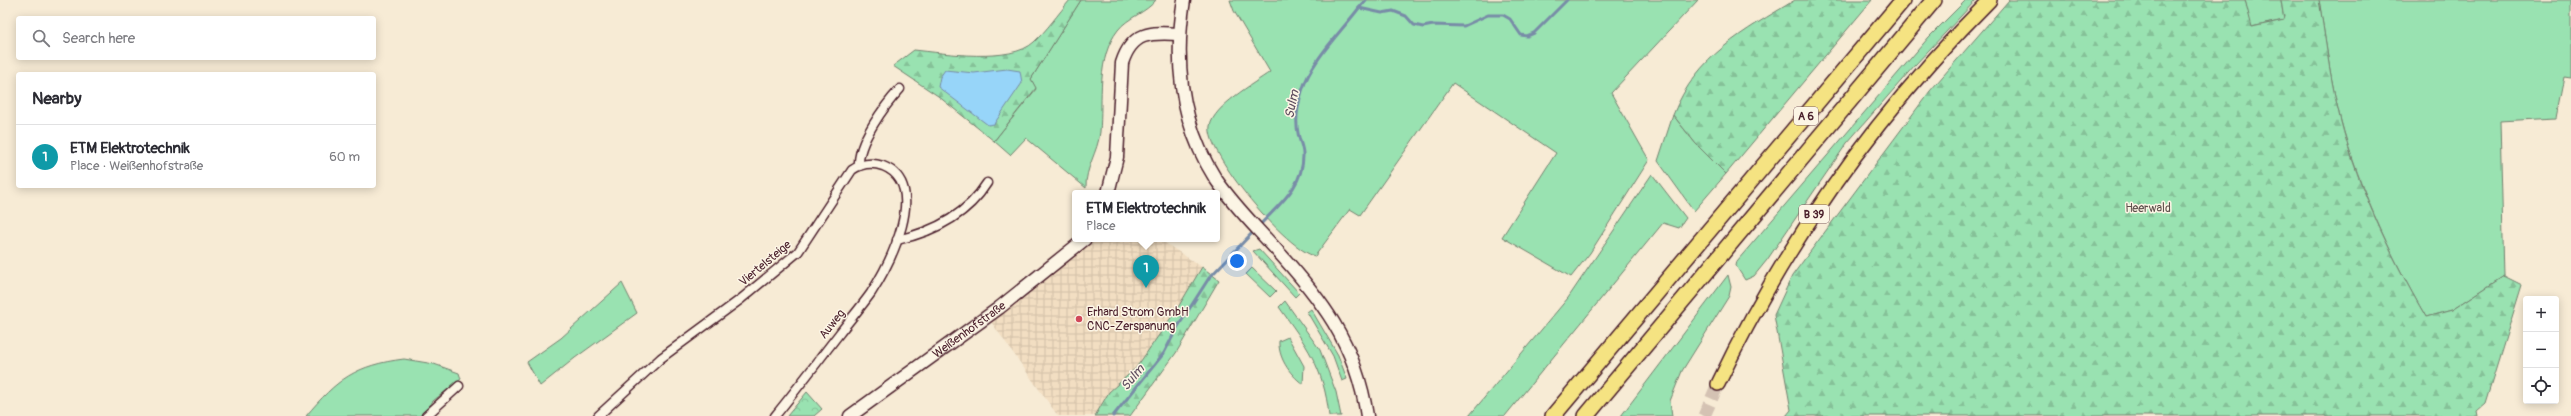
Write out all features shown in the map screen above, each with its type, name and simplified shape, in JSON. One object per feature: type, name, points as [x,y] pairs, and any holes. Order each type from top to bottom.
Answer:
[{"type":"highway","name":"A 6","points":[[1553,416],[1903,0]]},
{"type":"highway","points":[[1910,29],[1934,0]]},
{"type":"highway","name":"A 6","points":[[1586,416],[1910,29],[1943,0]]},
{"type":"main road","name":"B 39","points":[[1718,384],[1764,294],[1809,222],[1894,108],[1990,0]]},
{"type":"street","points":[[1184,0],[1178,34],[1184,101],[1197,143],[1215,177],[1249,220],[1310,288],[1339,330],[1358,372],[1367,416]]},
{"type":"street","points":[[1109,190],[1117,158],[1122,63],[1126,52],[1138,38],[1148,34],[1178,34]]},
{"type":"street","points":[[859,166],[858,159],[863,145],[887,103],[900,89]]},
{"type":"street","name":"Auweg","points":[[775,416],[871,293],[897,240],[906,198],[900,180],[894,172],[877,164],[859,166]]},
{"type":"street","name":"Viertelsteige","points":[[598,416],[661,358],[741,299],[798,252],[846,178],[859,166]]},
{"type":"street","points":[[897,240],[921,234],[941,226],[963,210],[981,194],[988,183]]},
{"type":"street","name":"Weißenhofstraße","points":[[850,416],[998,308],[1081,242]]},
{"type":"street","points":[[426,416],[459,386]]},
{"type":"shaded area","points":[[1086,242],[1164,242],[1202,267],[1177,309],[1136,368],[1109,392],[1095,416],[1058,416],[989,319],[1071,259]]},
{"type":"green space","points":[[1070,0],[1081,0],[1031,79],[1036,88],[994,141],[938,96],[893,66],[914,50],[959,55],[994,55],[1010,53],[1023,49],[1039,37]]},
{"type":"green space","points":[[1081,0],[1156,0],[1118,30],[1106,53],[1103,66],[1099,139],[1087,174],[1086,188],[1026,138],[1010,155],[994,141],[1036,89],[1031,79]]},
{"type":"green space","points":[[1230,0],[1698,0],[1611,93],[1649,160],[1590,253],[1571,277],[1502,237],[1556,153],[1453,83],[1360,215],[1350,209],[1315,256],[1303,250],[1286,238],[1250,200],[1220,157],[1212,139],[1210,126],[1213,118],[1219,111],[1235,96],[1270,72],[1234,11]]},
{"type":"green space","points":[[1795,0],[1872,0],[1726,174],[1696,144],[1673,115],[1683,94],[1695,76],[1708,61],[1724,47],[1757,23]]},
{"type":"green space","points":[[1966,0],[1976,0],[1915,65],[1847,143],[1767,260],[1754,276],[1745,280],[1736,266],[1737,261],[1929,37]]},
{"type":"green space","name":"Heerwald","points":[[2009,0],[2245,0],[2252,27],[2284,20],[2281,0],[2319,0],[2334,92],[2352,159],[2362,187],[2386,242],[2426,317],[2452,310],[2504,276],[2522,285],[2485,404],[2477,411],[2478,416],[1786,416],[1791,410],[1774,315],[1792,276],[1930,91]]},
{"type":"green space","points":[[2245,0],[2281,0],[2284,20],[2251,27]]},
{"type":"green space","points":[[2319,0],[2571,0],[2571,78],[2564,77],[2556,118],[2500,121],[2504,276],[2452,310],[2426,317],[2386,242],[2363,187],[2344,132],[2329,66]]},
{"type":"green space","points":[[1673,115],[1696,144],[1726,174],[1694,211],[1658,161]]},
{"type":"green space","points":[[1652,174],[1686,218],[1679,228],[1663,223],[1505,416],[1469,416],[1568,298]]},
{"type":"green space","points":[[1259,249],[1299,293],[1295,297],[1253,251]]},
{"type":"green space","points":[[1202,267],[1219,280],[1176,353],[1130,416],[1095,416],[1109,392],[1136,368],[1177,309]]},
{"type":"green space","points":[[1252,268],[1276,291],[1270,297],[1246,274]]},
{"type":"green space","points":[[1728,275],[1731,287],[1729,296],[1682,371],[1670,401],[1672,416],[1621,416]]},
{"type":"green space","points":[[622,283],[637,313],[575,358],[540,386],[527,362],[561,338]]},
{"type":"green space","points":[[1285,301],[1320,350],[1336,392],[1341,416],[1329,416],[1327,399],[1318,370],[1298,333],[1279,307]]},
{"type":"green space","points":[[1311,309],[1338,355],[1347,379],[1342,381],[1333,356],[1307,312]]},
{"type":"green space","points":[[1288,337],[1304,366],[1303,384],[1285,365],[1280,353],[1279,341]]},
{"type":"green space","points":[[404,359],[434,364],[459,373],[461,379],[433,401],[422,416],[306,416],[328,392],[349,376],[373,365]]},
{"type":"green space","points":[[807,392],[822,409],[814,416],[787,416]]},
{"type":"water","points":[[1007,69],[1020,71],[1022,83],[994,124],[988,125],[938,87],[940,77],[945,70],[974,73]]},
{"type":"waterway","points":[[1359,8],[1366,0]]},
{"type":"waterway","name":"Sulm","points":[[1258,227],[1288,195],[1299,176],[1303,154],[1297,128],[1297,117],[1298,107],[1306,80],[1319,58],[1359,8],[1382,13],[1393,11],[1406,16],[1414,25],[1423,27],[1433,25],[1464,26],[1488,15],[1503,15],[1510,19],[1521,35],[1527,36],[1534,33],[1567,0]]},
{"type":"waterway","name":"Sulm","points":[[1113,416],[1164,353],[1177,328],[1209,278],[1254,231]]},
{"type":"tunnel","points":[[1704,416],[1718,384]]},
{"type":"place","name":"ETM Elektrotechnik","points":[[1146,288]]},
{"type":"place","name":"Erhard Strom GmbH CNC-Zerspanung","points":[[1079,319]]}]
